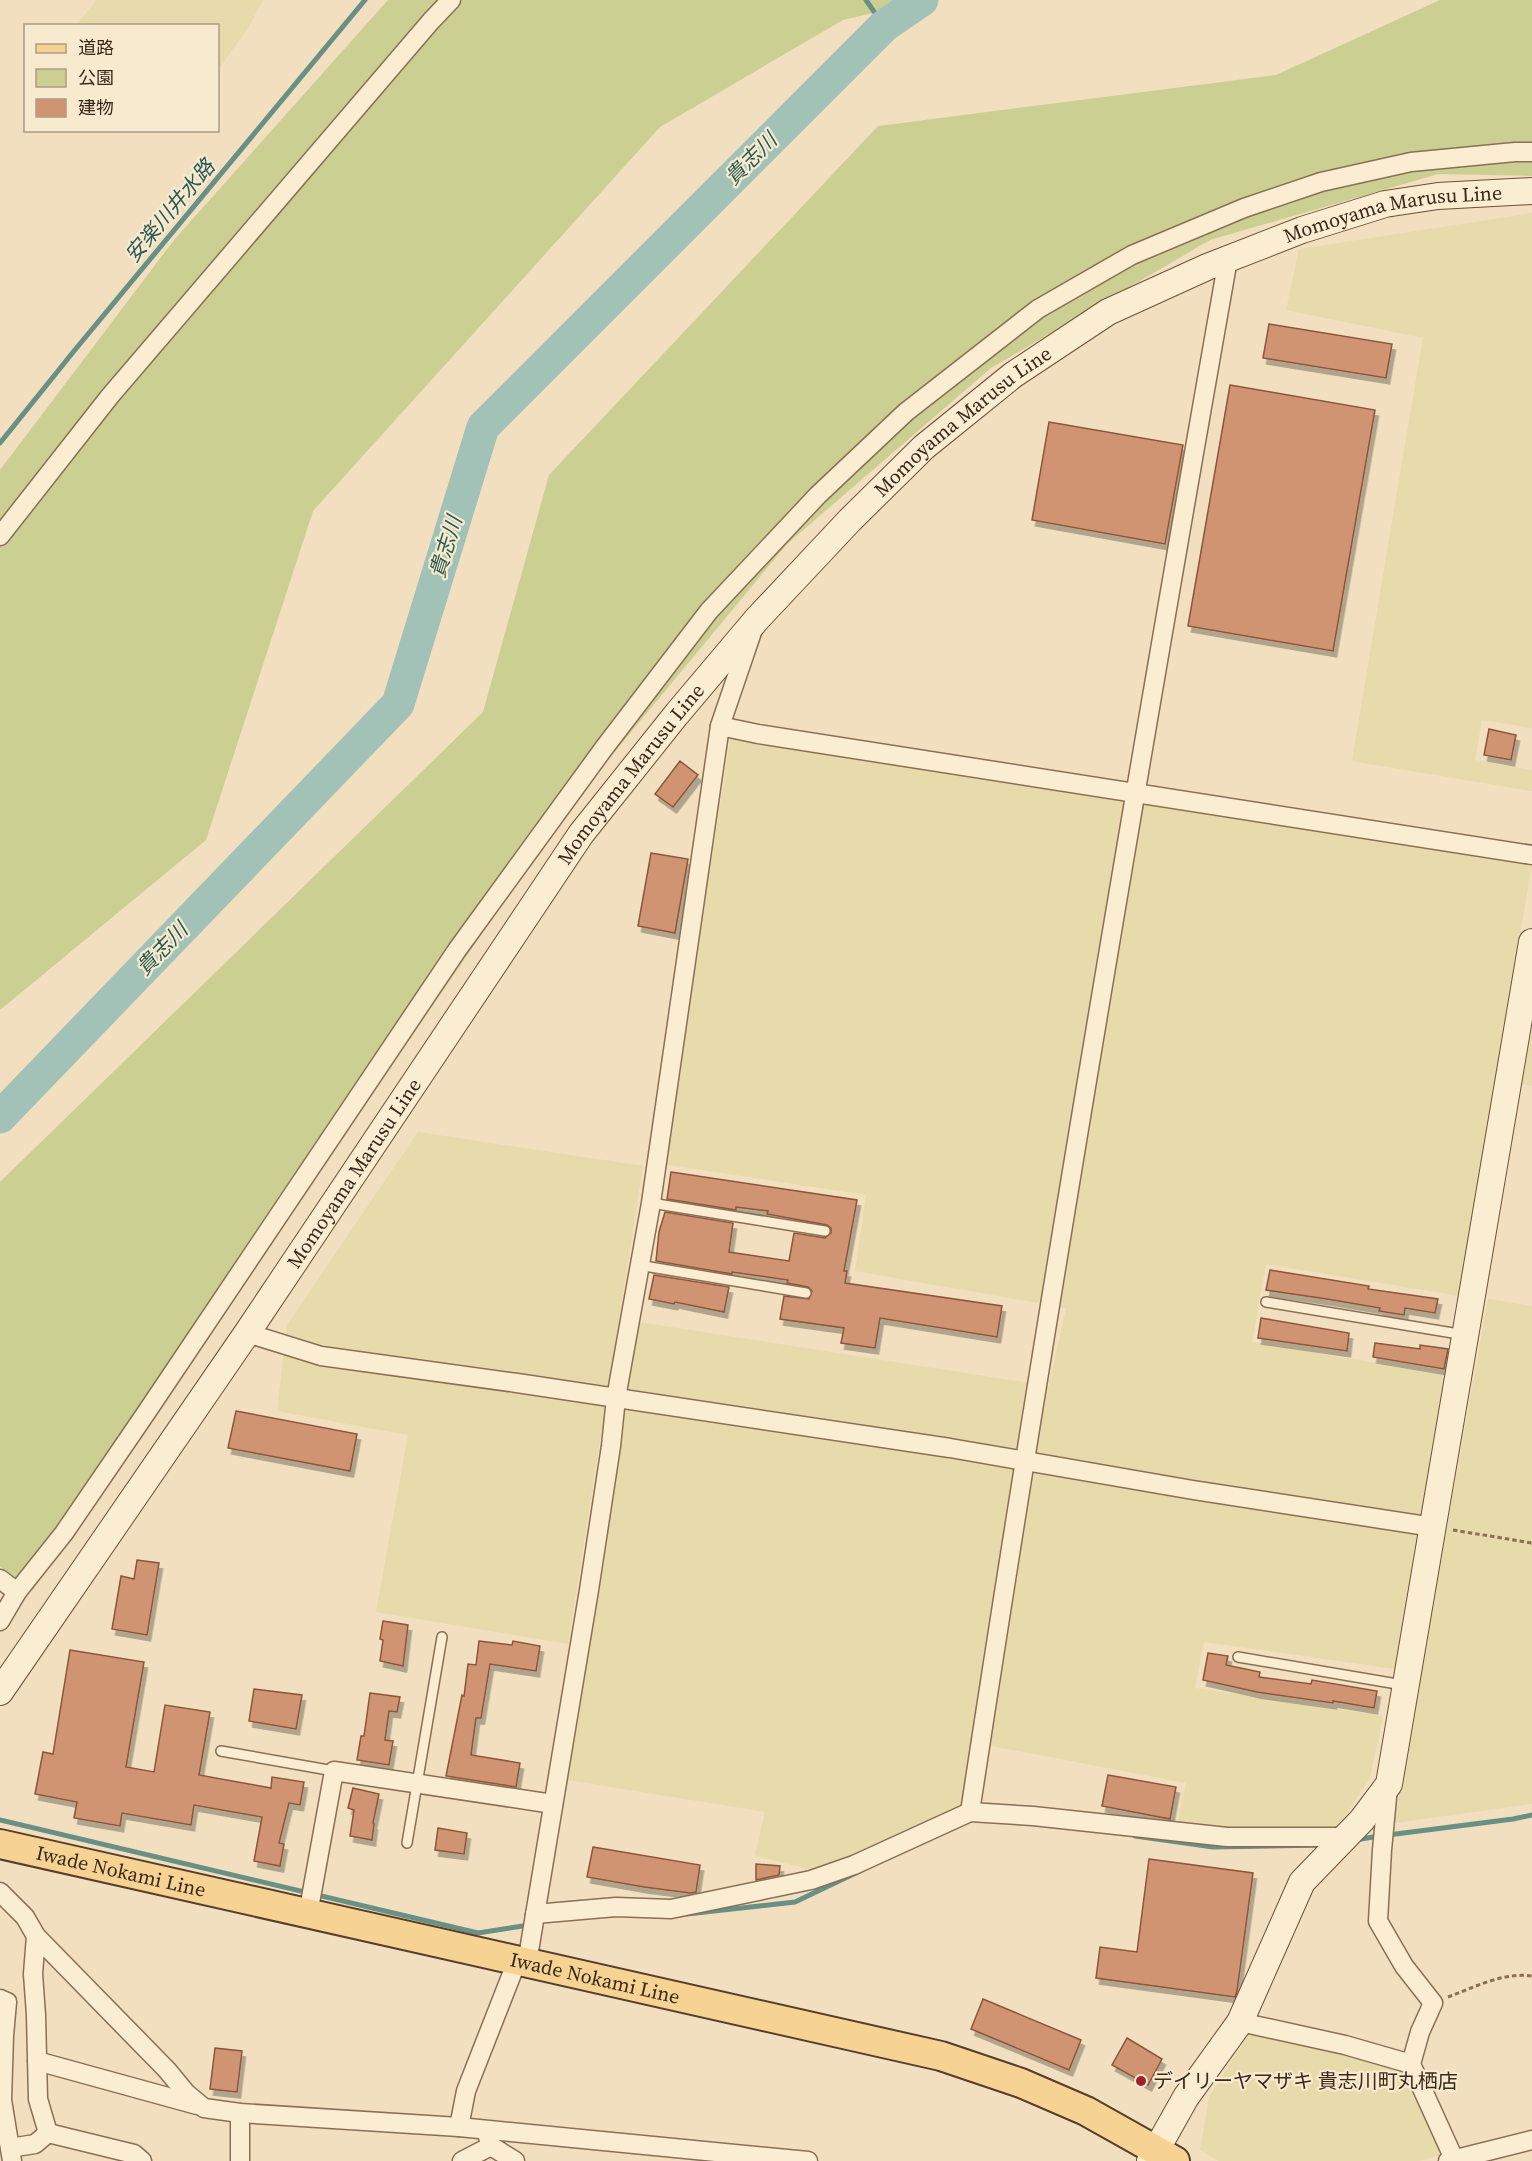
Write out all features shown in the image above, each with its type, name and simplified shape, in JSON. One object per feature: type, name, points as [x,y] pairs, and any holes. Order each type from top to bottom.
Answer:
[{"type":"main road","name":"Momoyama Marusu Line","points":[[0,1692],[247,1333],[581,834],[676,715],[757,619],[850,520],[924,447],[1013,375],[1108,312],[1228,259],[1302,230],[1384,204],[1438,196],[1532,191]]},
{"type":"main road","points":[[1160,2157],[1186,2097],[1240,2022],[1302,1882],[1362,1820],[1389,1784],[1532,942]]},
{"type":"main road","name":"Iwade Nokami Line","points":[[0,1844],[942,2056],[1021,2083],[1086,2110],[1160,2157]]},
{"type":"street","points":[[0,536],[110,396],[451,0]]},
{"type":"street","points":[[0,1621],[17,1592],[64,1533],[457,950],[597,757],[708,611],[818,495],[906,412],[1038,309],[1132,255],[1244,208],[1321,182],[1412,162],[1532,152]]},
{"type":"street","points":[[970,1812],[1024,1461],[1135,792],[1228,259]]},
{"type":"street","points":[[459,2127],[466,2091],[522,1962],[535,1914],[589,1590],[616,1398],[638,1265],[651,1203],[720,726],[757,619]]},
{"type":"street","points":[[720,726],[758,734],[1532,855]]},
{"type":"street","points":[[247,1333],[321,1356],[616,1398],[1433,1527]]},
{"type":"street","points":[[0,1579],[17,1592]]},
{"type":"street","points":[[308,1914],[334,1771],[553,1804]]},
{"type":"street","points":[[1389,1784],[1378,1921],[1404,1966],[1433,2003],[1420,2032],[1410,2064],[1451,2160],[1532,2140]]},
{"type":"street","points":[[535,1914],[616,1907],[671,1909],[811,1880],[854,1865],[970,1812],[1033,1816],[1227,1837],[1346,1836]]},
{"type":"street","points":[[0,1892],[25,1917],[36,1936],[167,2070],[186,2093],[204,2108]]},
{"type":"street","points":[[36,1936],[33,1974],[38,2099],[48,2133]]},
{"type":"street","points":[[0,1999],[7,2002],[3,2036],[2,2100],[11,2154],[35,2144],[48,2133]]},
{"type":"street","points":[[1240,2022],[1345,2045],[1410,2064]]},
{"type":"street","points":[[37,2061],[204,2108],[240,2113],[459,2127],[488,2139],[515,2161]]},
{"type":"street","points":[[240,2113],[240,2161]]},
{"type":"street","points":[[48,2133],[134,2154],[142,2161]]},
{"type":"street","points":[[462,2161],[488,2139],[808,2161]]},
{"type":"lane","points":[[651,1203],[825,1231]]},
{"type":"lane","points":[[638,1265],[806,1293]]},
{"type":"lane","points":[[1266,1302],[1465,1335]]},
{"type":"lane","points":[[407,1843],[442,1637]]},
{"type":"lane","points":[[1238,1657],[1406,1686]]},
{"type":"lane","points":[[221,1751],[334,1771]]},
{"type":"path","points":[[1433,1527],[1532,1543]]},
{"type":"path","points":[[1433,2003],[1478,1985],[1516,1974],[1532,1976]]},
{"type":"shaded area","points":[[96,0],[263,0],[248,28],[219,69],[219,24],[78,24]]},
{"type":"shaded area","points":[[1532,213],[1532,728],[1482,720],[1475,760],[1532,770],[1532,791],[1352,761],[1423,338],[1286,310],[1299,249]]},
{"type":"shaded area","points":[[731,736],[1532,864],[1460,1296],[1266,1264],[1252,1342],[1445,1375],[1395,1669],[1204,1642],[1195,1688],[1383,1716],[1370,1778],[1336,1830],[1177,1826],[1186,1783],[976,1743],[963,1804],[873,1849],[807,1869],[755,1855],[765,1812],[562,1779],[639,1322],[1049,1386],[1066,1308],[855,1271],[866,1195],[663,1164]]},
{"type":"shaded area","points":[[1532,1024],[1532,1086],[1522,1084]]},
{"type":"shaded area","points":[[418,1132],[643,1166],[568,1644],[376,1612],[408,1435],[277,1411],[287,1325]]},
{"type":"shaded area","points":[[1488,1299],[1532,1306],[1532,1804],[1394,1823]]},
{"type":"shaded area","points":[[1251,2030],[1405,2070],[1441,2155],[1419,2161],[1219,2161],[1200,2150],[1209,2097]]},
{"type":"green space","points":[[388,0],[928,0],[843,20],[660,127],[313,511],[206,840],[0,1010],[0,470],[174,240]]},
{"type":"green space","points":[[1440,0],[1532,0],[1532,176],[1438,174],[1210,240],[991,368],[787,544],[568,808],[32,1591],[0,1566],[0,1182],[483,712],[549,475],[878,126],[1276,75]]},
{"type":"building","points":[[1269,324],[1392,344],[1386,378],[1263,358]]},
{"type":"building","points":[[1230,385],[1375,410],[1333,651],[1188,626]]},
{"type":"building","points":[[1049,422],[1183,445],[1165,544],[1032,520]]},
{"type":"building","points":[[1489,729],[1516,735],[1511,760],[1484,755]]},
{"type":"building","points":[[680,761],[698,775],[673,807],[655,794]]},
{"type":"building","points":[[651,853],[688,859],[675,933],[638,926]]},
{"type":"building","points":[[671,1172],[857,1200],[844,1271],[847,1271],[845,1283],[1002,1306],[997,1337],[880,1318],[875,1348],[841,1343],[844,1328],[780,1319],[784,1296],[809,1299],[812,1291],[808,1287],[787,1283],[788,1280],[732,1272],[732,1274],[656,1261],[659,1232],[665,1212],[733,1223],[729,1252],[789,1261],[794,1233],[825,1238],[831,1233],[831,1228],[827,1225],[767,1214],[768,1211],[736,1207],[736,1210],[667,1199]]},
{"type":"building","points":[[1270,1270],[1369,1286],[1368,1289],[1438,1299],[1435,1313],[1405,1308],[1404,1315],[1379,1311],[1380,1308],[1266,1290]]},
{"type":"building","points":[[654,1275],[729,1287],[724,1312],[649,1299]]},
{"type":"building","points":[[1261,1318],[1349,1333],[1347,1351],[1258,1338]]},
{"type":"building","points":[[1375,1343],[1420,1349],[1420,1345],[1448,1349],[1444,1369],[1373,1357]]},
{"type":"building","points":[[236,1411],[357,1434],[350,1471],[228,1448]]},
{"type":"building","points":[[137,1560],[159,1563],[147,1635],[112,1629],[121,1576],[134,1579]]},
{"type":"building","points":[[383,1621],[408,1625],[403,1666],[380,1661]]},
{"type":"building","points":[[479,1641],[512,1645],[513,1641],[540,1646],[536,1671],[490,1664],[481,1718],[476,1718],[471,1755],[520,1763],[516,1787],[446,1776],[462,1695],[464,1696],[468,1664],[476,1665]]},
{"type":"building","points":[[70,1650],[144,1662],[126,1767],[154,1772],[165,1705],[210,1712],[199,1775],[271,1788],[272,1777],[304,1782],[300,1805],[289,1803],[279,1843],[284,1844],[280,1866],[254,1861],[262,1817],[194,1805],[191,1825],[122,1813],[120,1826],[74,1818],[77,1802],[35,1794],[43,1752],[53,1754]]},
{"type":"building","points":[[1208,1653],[1228,1656],[1226,1665],[1260,1672],[1259,1677],[1311,1684],[1312,1680],[1377,1691],[1374,1708],[1257,1692],[1203,1680]]},
{"type":"building","points":[[254,1689],[302,1695],[296,1729],[249,1721]]},
{"type":"building","points":[[370,1693],[400,1697],[397,1712],[389,1711],[385,1740],[393,1741],[389,1765],[357,1760],[361,1736],[364,1736]]},
{"type":"building","points":[[1108,1775],[1176,1787],[1170,1819],[1102,1806]]},
{"type":"building","points":[[353,1788],[379,1794],[372,1840],[350,1836],[354,1810],[348,1808]]},
{"type":"building","points":[[438,1828],[467,1833],[464,1854],[435,1850]]},
{"type":"building","points":[[593,1847],[700,1865],[696,1892],[644,1887],[587,1877]]},
{"type":"building","points":[[1149,1859],[1253,1873],[1235,1997],[1096,1978],[1100,1947],[1137,1952]]},
{"type":"building","points":[[756,1864],[780,1866],[779,1875],[756,1880]]},
{"type":"building","points":[[983,1999],[1081,2040],[1069,2070],[971,2029]]},
{"type":"building","points":[[1127,2038],[1162,2059],[1148,2085],[1112,2065]]},
{"type":"building","points":[[215,2048],[242,2051],[237,2092],[210,2089]]},
{"type":"waterway","name":"安楽川井水路","points":[[0,443],[365,0]]},
{"type":"waterway","points":[[866,0],[884,26]]},
{"type":"waterway","name":"貴志川","points":[[0,1117],[398,704],[483,427],[884,26],[922,0]]},
{"type":"waterway","points":[[1388,1835],[1532,1815]]},
{"type":"waterway","points":[[0,1820],[478,1933],[529,1925]]},
{"type":"waterway","points":[[1135,1836],[1213,1847],[1320,1845]]},
{"type":"waterway","points":[[1355,1840],[1379,1836]]},
{"type":"waterway","points":[[687,1914],[795,1902],[862,1870]]},
{"type":"place","name":"デイリーヤマザキ 貴志川町丸栖店","points":[[1141,2081]]}]
